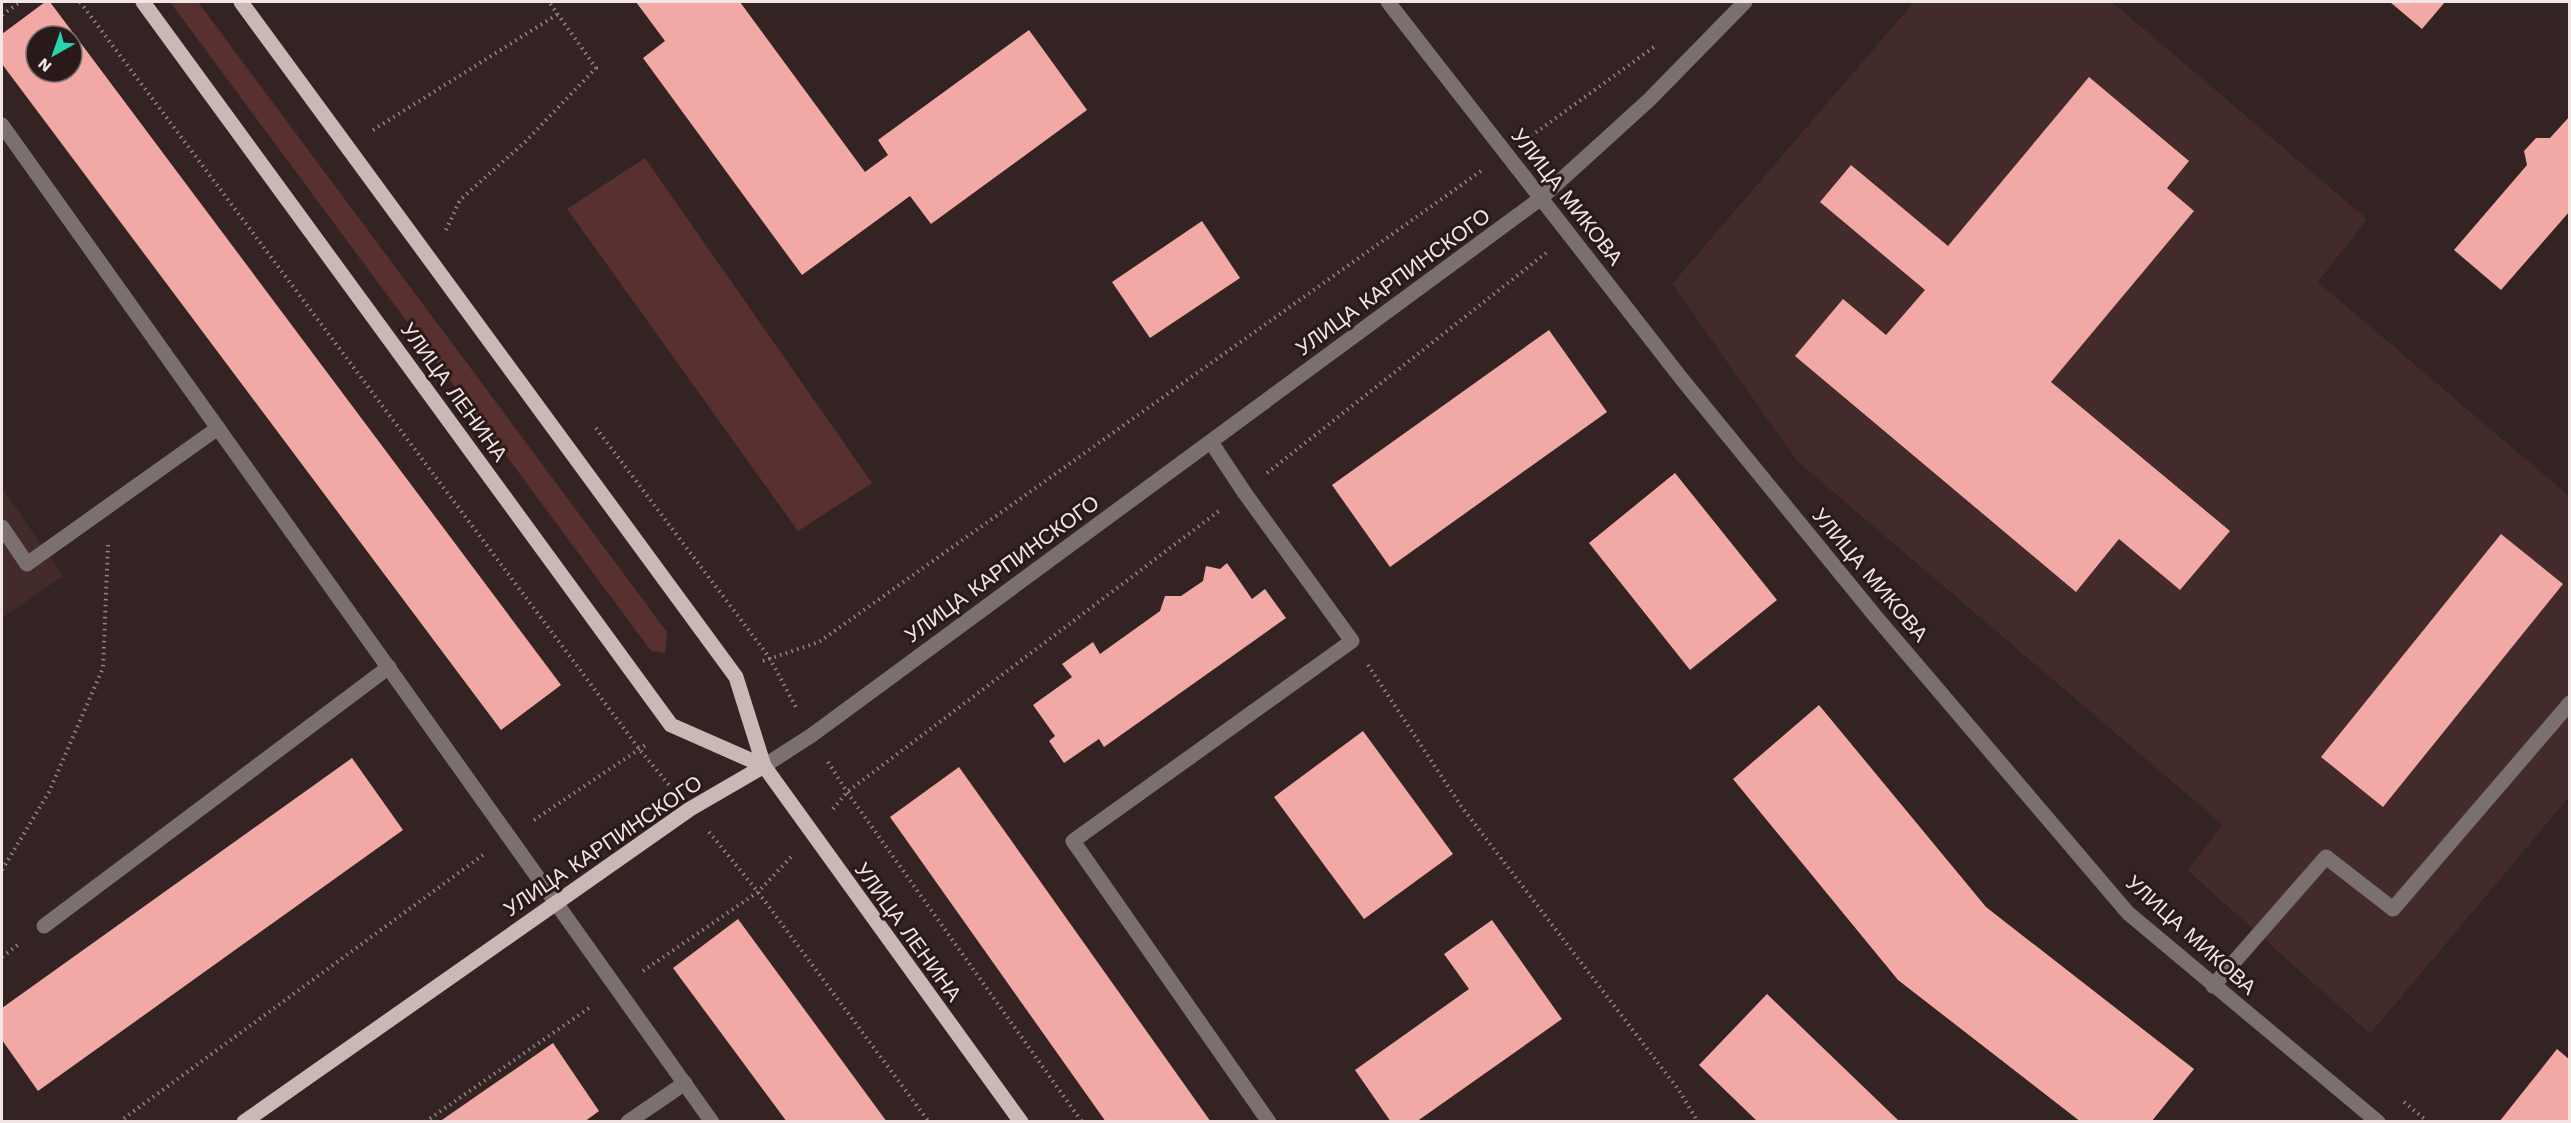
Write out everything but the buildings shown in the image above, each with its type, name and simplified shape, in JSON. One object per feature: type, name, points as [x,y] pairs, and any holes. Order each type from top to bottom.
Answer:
[{"type":"main road","name":"УЛИЦА ЛЕНИНА","points":[[144,2],[672,725],[764,766]]},
{"type":"main road","name":"УЛИЦА ЛЕНИНА","points":[[241,2],[736,677],[764,766],[812,836],[1021,1122]]},
{"type":"main road","name":"УЛИЦА КАРПИНСКОГО","points":[[244,1122],[690,809],[764,766]]},
{"type":"street","name":"УЛИЦА МИКОВА","points":[[1388,2],[1681,378],[1876,616],[2128,913],[2378,1122]]},
{"type":"street","name":"УЛИЦА КАРПИНСКОГО","points":[[764,766],[812,735],[1540,199],[1649,100],[1745,2]]},
{"type":"street","points":[[2,125],[712,1122]]},
{"type":"street","points":[[2,527],[27,564],[218,428]]},
{"type":"street","points":[[1211,442],[1244,492],[1352,641],[1073,841],[1269,1122]]},
{"type":"street","points":[[44,926],[389,667]]},
{"type":"street","points":[[2213,986],[2326,857],[2393,909],[2570,703]]},
{"type":"street","points":[[628,1122],[685,1083]]},
{"type":"path","points":[[2,15],[20,2]]},
{"type":"path","points":[[80,2],[640,750],[758,892],[928,1122]]},
{"type":"path","points":[[446,230],[460,200],[525,142],[596,68],[549,2]]},
{"type":"path","points":[[373,130],[558,14]]},
{"type":"path","points":[[736,677],[769,657],[819,642],[1662,41]]},
{"type":"path","points":[[758,892],[812,836],[847,792],[1244,492],[1569,235]]},
{"type":"path","points":[[2,870],[49,792],[103,668],[110,505]]},
{"type":"path","points":[[1352,641],[1461,806],[1678,1089],[1698,1122]]},
{"type":"path","points":[[119,1122],[509,837],[640,750],[672,725]]},
{"type":"shaded area","points":[[170,2],[198,2],[667,632],[665,653],[651,651]]},
{"type":"shaded area","points":[[1914,2],[2112,2],[2367,219],[2318,282],[2569,496],[2569,797],[2370,1034],[2187,870],[2223,825],[1797,461],[1672,284]]},
{"type":"shaded area","points":[[645,158],[872,483],[798,531],[567,209]]},
{"type":"shaded area","points":[[2,488],[63,576],[2,618]]}]
